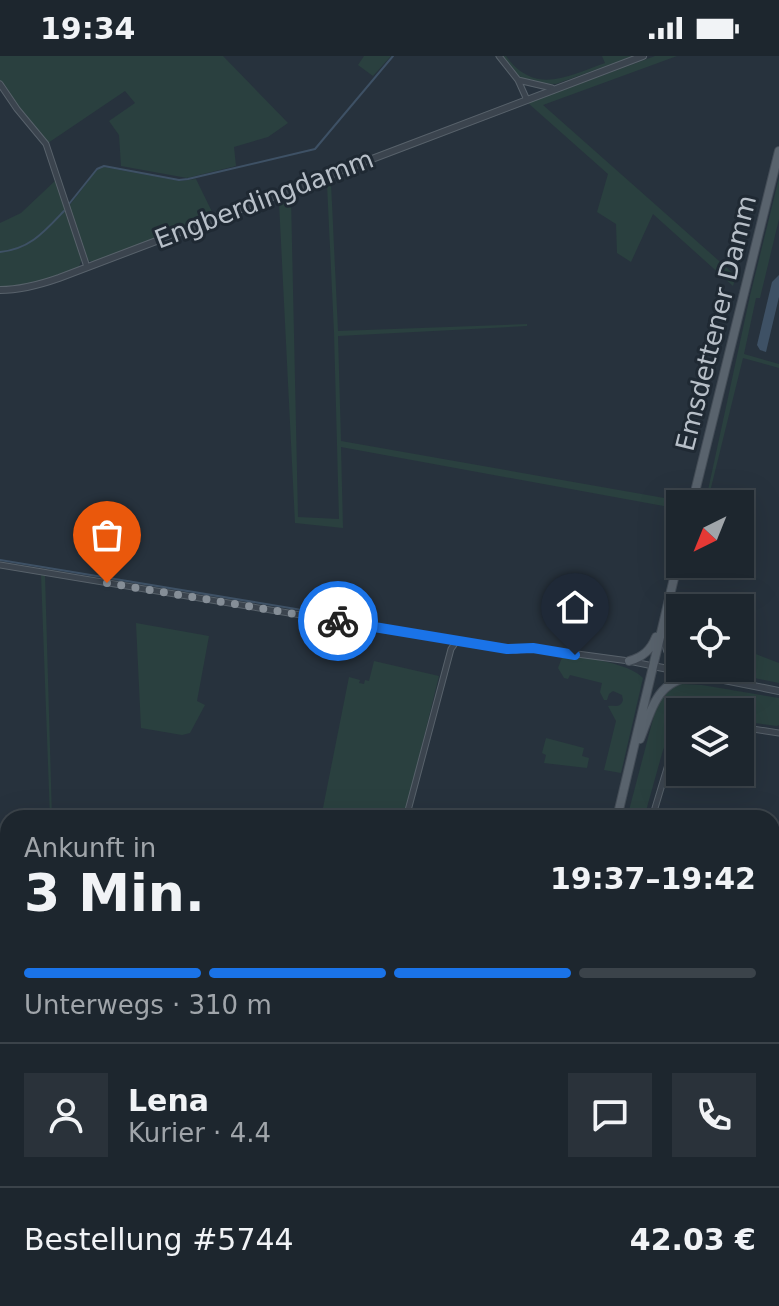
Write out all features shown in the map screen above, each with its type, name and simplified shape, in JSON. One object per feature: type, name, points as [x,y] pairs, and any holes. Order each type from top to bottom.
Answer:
[{"type":"main road","name":"Emsdettener Damm","points":[[695,490],[779,151]]},
{"type":"main road","points":[[629,661],[639,658],[652,646],[666,612]]},
{"type":"main road","points":[[619,810],[666,614]]},
{"type":"main road","points":[[629,770],[659,695],[673,682]]},
{"type":"street","points":[[499,56],[518,80],[527,100]]},
{"type":"street","name":"Engberdingdamm","points":[[0,290],[32,287],[87,267],[643,56]]},
{"type":"street","points":[[518,80],[553,90]]},
{"type":"street","points":[[0,84],[46,144],[87,267]]},
{"type":"street","points":[[0,565],[507,649],[533,648],[666,668]]},
{"type":"street","points":[[666,628],[666,650]]},
{"type":"street","points":[[408,810],[451,649],[457,641]]},
{"type":"street","points":[[735,682],[779,691]]},
{"type":"street","points":[[754,729],[779,733]]},
{"type":"street","points":[[654,810],[666,771]]},
{"type":"green space","points":[[0,56],[223,56],[288,123],[268,137],[234,147],[236,166],[187,178],[121,166],[119,135],[109,121],[135,103],[125,91],[48,143],[0,81]]},
{"type":"green space","points":[[364,56],[391,56],[373,76],[358,65]]},
{"type":"green space","points":[[501,56],[506,56],[528,76],[552,79],[605,63],[602,56],[634,56],[556,84],[523,79]]},
{"type":"green space","points":[[655,56],[677,56],[543,105],[736,276],[733,286],[653,214],[631,262],[617,253],[616,224],[597,212],[608,174],[528,103]]},
{"type":"green space","points":[[104,167],[180,181],[196,179],[214,216],[93,262],[86,260],[69,206],[97,170]]},
{"type":"green space","points":[[779,178],[779,219],[760,298],[756,298],[744,354],[779,364],[779,368],[743,358],[708,490]]},
{"type":"green space","points":[[57,179],[68,213],[66,216],[70,218],[82,258],[79,267],[31,285],[0,287],[0,223],[21,213]]},
{"type":"green space","points":[[331,183],[338,331],[527,324],[338,336],[341,441],[666,498],[666,506],[341,447],[343,528],[295,523],[279,202],[291,198],[298,517],[339,519],[327,184]]},
{"type":"green space","points":[[41,574],[45,575],[50,810]]},
{"type":"green space","points":[[136,623],[209,636],[197,701],[205,705],[190,733],[182,735],[141,728]]},
{"type":"green space","points":[[754,653],[779,663],[779,683],[754,678]]},
{"type":"green space","points":[[563,655],[628,668],[643,678],[621,773],[604,770],[616,721],[608,706],[620,705],[622,695],[613,691],[604,700],[600,692],[602,683],[570,675],[568,679],[564,678],[558,668]]},
{"type":"green space","points":[[374,661],[439,676],[406,810],[323,810],[349,677],[364,684],[365,680],[369,681]]},
{"type":"green space","points":[[681,684],[779,698],[779,725],[754,723],[754,698],[666,698],[666,743],[646,810],[629,810],[658,700],[668,689]]},
{"type":"green space","points":[[546,738],[584,748],[582,756],[589,758],[587,768],[544,763],[546,755],[542,753]]},
{"type":"water","points":[[779,275],[779,297],[766,352],[757,345],[772,282]]},
{"type":"waterway","points":[[69,204],[97,169],[104,166],[179,180],[315,149],[393,56]]},
{"type":"waterway","points":[[0,252],[28,243],[64,211]]},
{"type":"waterway","points":[[0,560],[302,610]]},
{"type":"way so far","points":[[107,583],[338,621]]},
{"type":"route","points":[[338,621],[507,649],[533,648],[575,655]]}]
